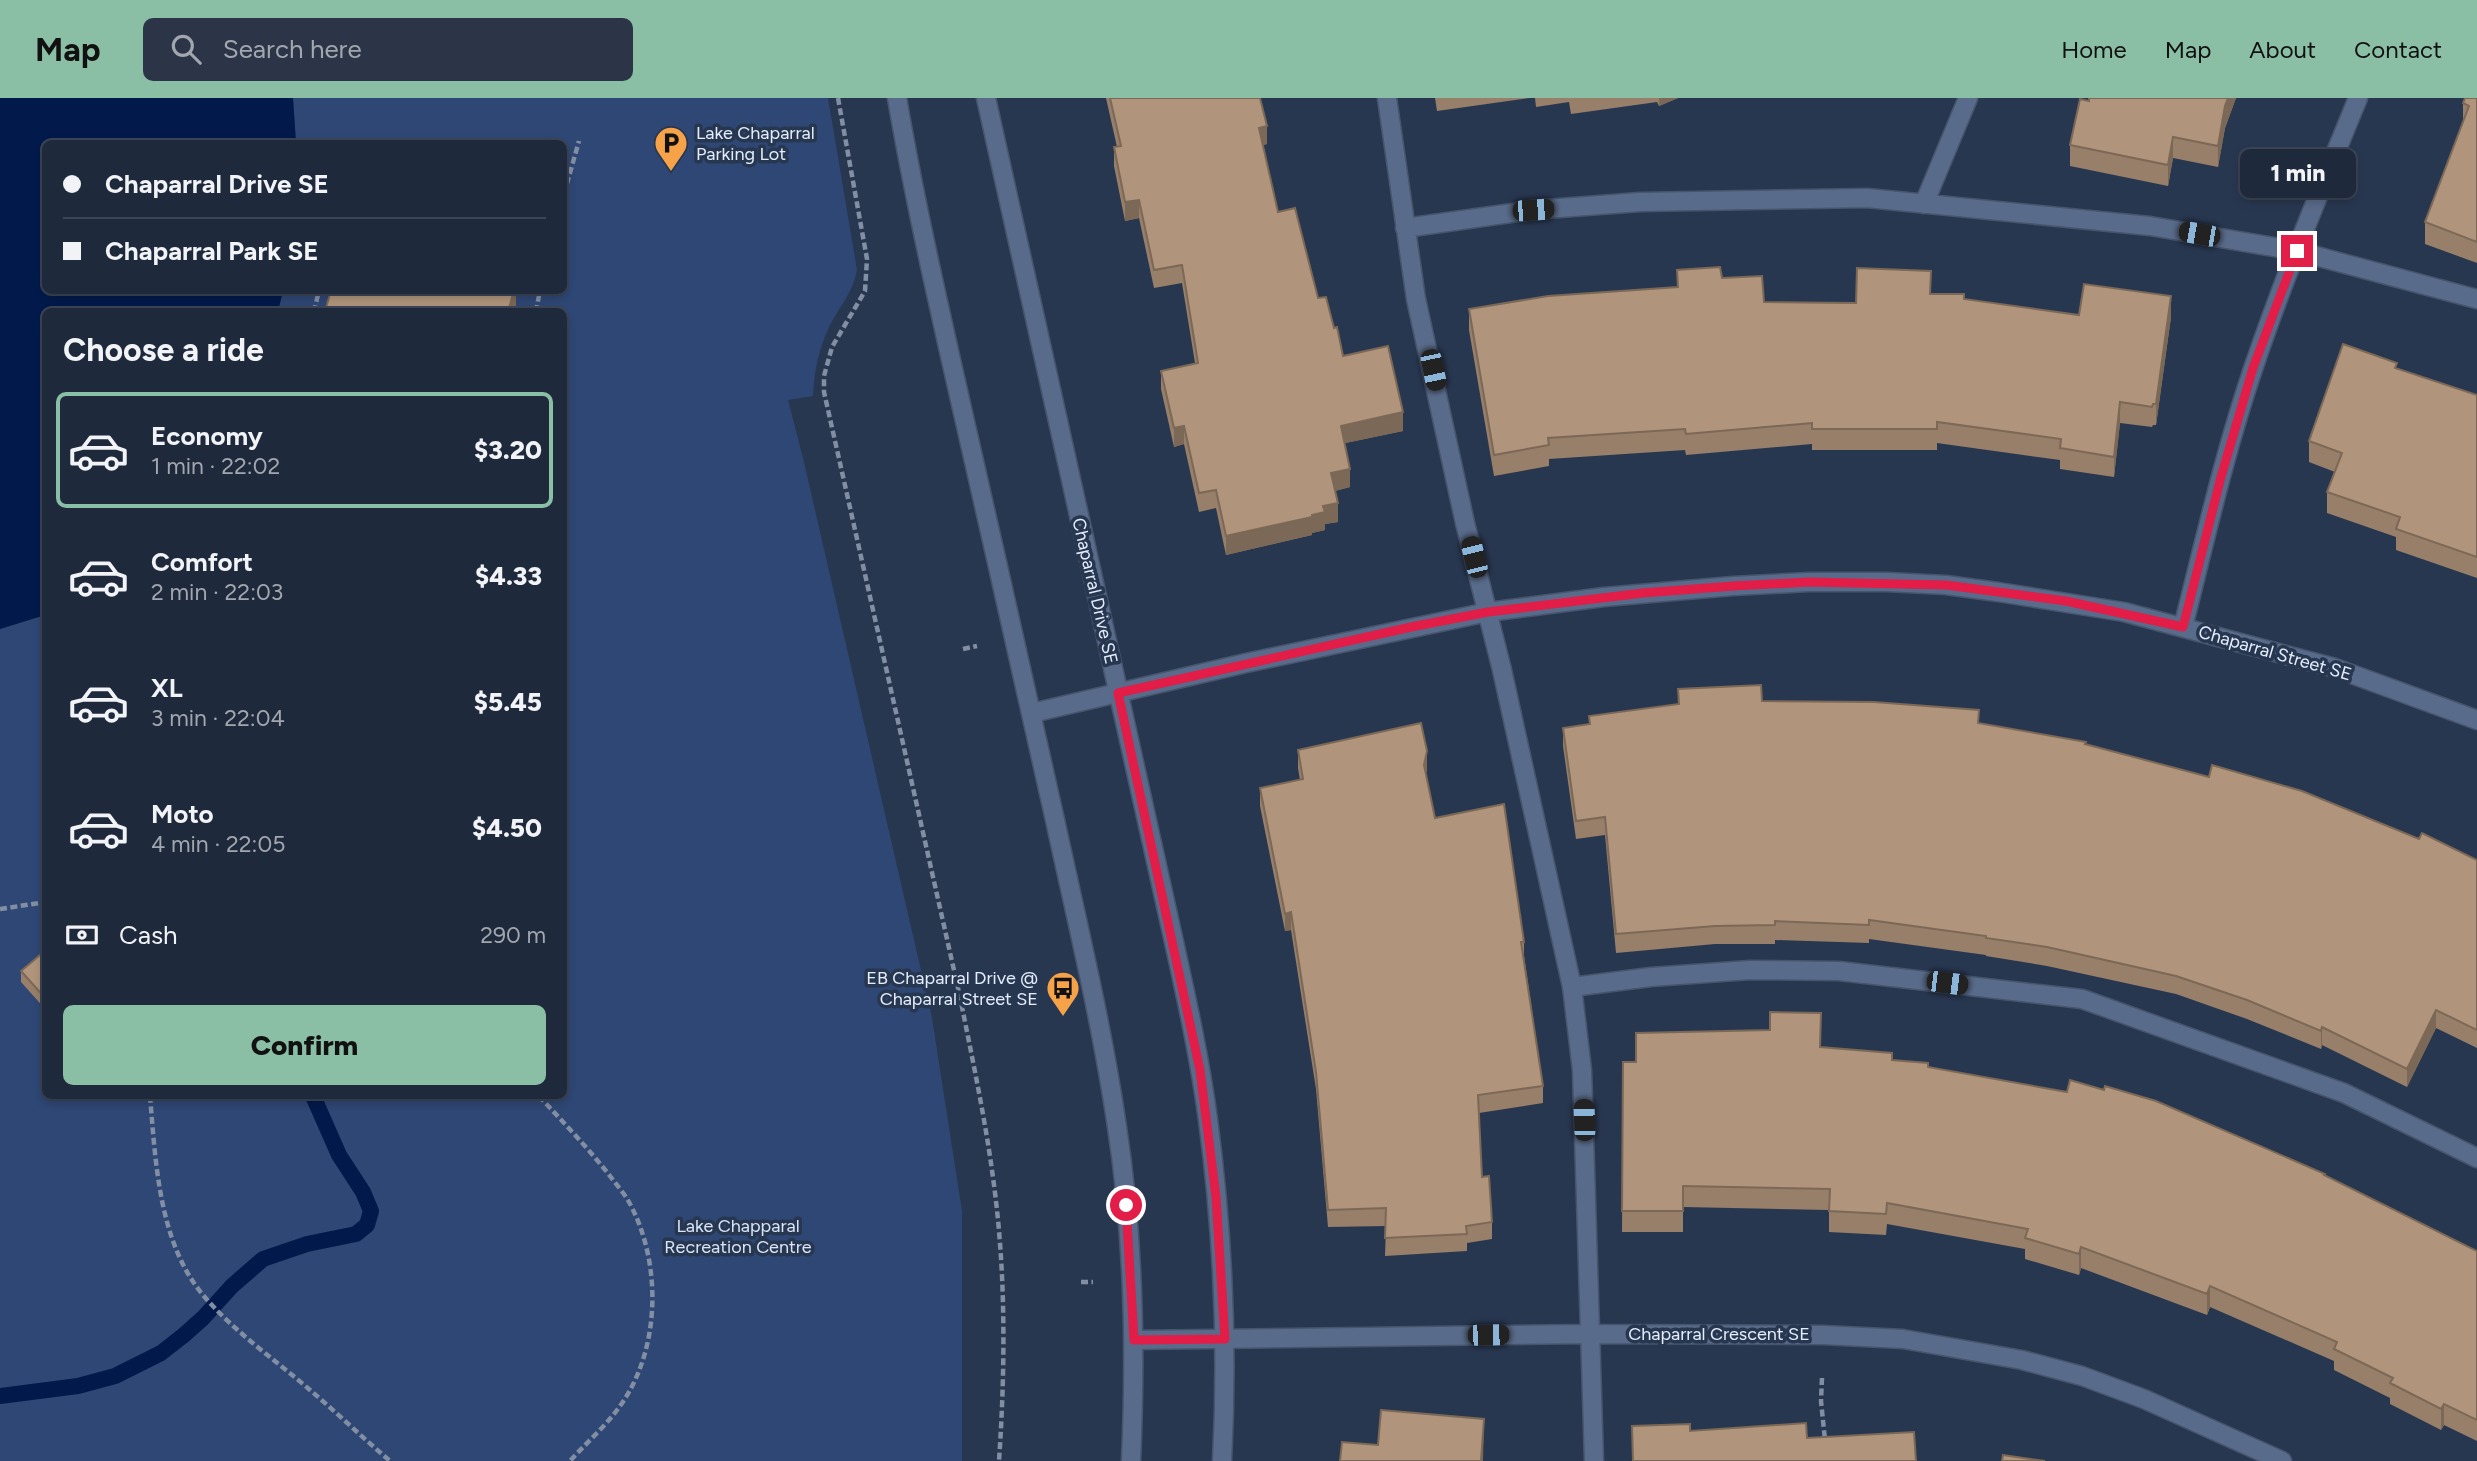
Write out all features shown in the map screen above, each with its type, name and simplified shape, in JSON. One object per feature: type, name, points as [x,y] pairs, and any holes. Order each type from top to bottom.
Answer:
[{"type":"street","points":[[897,98],[933,280],[1032,713],[1098,1016],[1112,1094],[1129,1230],[1134,1340],[1131,1461]]},
{"type":"street","name":"Chaparral Drive SE","points":[[986,98],[1200,1070],[1217,1208],[1225,1339],[1222,1461]]},
{"type":"street","points":[[1388,98],[1416,299],[1572,987],[1582,1070],[1594,1461]]},
{"type":"street","points":[[1924,204],[1968,98]]},
{"type":"street","points":[[2183,627],[2221,477],[2258,356],[2358,98]]},
{"type":"street","points":[[1405,228],[1533,210],[1640,202],[1867,198],[2150,226],[2297,251],[2477,299]]},
{"type":"street","name":"Chaparral Street SE","points":[[1032,713],[1488,612],[1674,590],[1809,582],[1887,582],[1946,585],[2053,599],[2124,612],[2335,668],[2477,720]]},
{"type":"street","points":[[1572,987],[1651,977],[1750,970],[1839,971],[2082,999],[2344,1093],[2477,1158]]},
{"type":"street","name":"Chaparral Crescent SE","points":[[1134,1340],[1589,1334],[1824,1335],[1903,1339],[2022,1360],[2082,1376],[2155,1403],[2282,1461]]},
{"type":"path","points":[[838,98],[867,258],[867,273],[865,290],[832,347],[824,376],[824,392],[960,998],[995,1192],[1002,1281],[999,1461]]},
{"type":"path","points":[[567,183],[579,141]]},
{"type":"path","points":[[963,649],[985,644]]},
{"type":"path","points":[[0,909],[42,903]]},
{"type":"path","points":[[150,1099],[157,1165],[167,1214],[179,1254],[202,1295],[390,1461]]},
{"type":"path","points":[[542,1099],[590,1151],[629,1201],[649,1251],[652,1299],[650,1337],[638,1370],[621,1405],[570,1461]]},
{"type":"path","points":[[1822,1378],[1826,1443]]},
{"type":"green space","name":"Lake Chapparal Recreation Centre","points":[[293,98],[828,98],[857,270],[849,292],[823,342],[813,396],[788,400],[932,1018],[962,1211],[962,1461],[0,1461],[0,629],[42,616],[42,1099],[567,1099],[567,308],[279,308],[282,294],[567,294],[567,140],[296,140]]},
{"type":"shaded area","points":[[0,98],[293,98],[296,140],[42,140],[42,294],[282,294],[279,308],[42,308],[42,616],[0,629]]},
{"type":"building","points":[[1110,98],[1260,98],[1267,126],[1259,128],[1278,212],[1295,208],[1318,298],[1326,297],[1334,328],[1337,327],[1343,356],[1388,346],[1403,412],[1341,426],[1350,469],[1331,473],[1338,503],[1323,506],[1325,512],[1226,536],[1216,490],[1199,493],[1184,426],[1174,428],[1161,371],[1198,363],[1182,265],[1154,270],[1139,200],[1125,202],[1114,147],[1121,146]]},
{"type":"building","points":[[2089,98],[2228,98],[2218,146],[2173,137],[2168,165],[2070,145],[2080,99],[2089,101]]},
{"type":"building","points":[[2465,98],[2477,98],[2477,242],[2425,222],[2469,106],[2463,103]]},
{"type":"building","points":[[1720,267],[1722,278],[1762,276],[1764,302],[1856,303],[1857,268],[1931,271],[1930,294],[1964,294],[1964,299],[2079,315],[2084,284],[2171,296],[2156,404],[2152,407],[2120,402],[2114,457],[2060,448],[2061,439],[1937,422],[1937,429],[1812,429],[1812,423],[1686,434],[1685,429],[1548,438],[1549,445],[1494,455],[1469,309],[1548,296],[1678,287],[1677,270]]},
{"type":"building","points":[[330,294],[513,294],[509,308],[326,308]]},
{"type":"building","points":[[2343,344],[2397,363],[2395,368],[2477,395],[2477,557],[2396,529],[2400,517],[2327,492],[2342,453],[2309,441]]},
{"type":"building","points":[[1761,685],[1762,701],[1874,702],[1979,710],[1978,723],[2086,742],[2085,744],[2209,777],[2212,765],[2302,791],[2419,839],[2422,833],[2477,860],[2477,1030],[2436,1010],[2407,1069],[2322,1027],[2321,1031],[2247,1000],[2176,976],[1986,936],[1869,920],[1869,925],[1775,921],[1775,925],[1715,926],[1616,934],[1605,817],[1576,821],[1563,728],[1590,724],[1589,716],[1679,704],[1678,689]]},
{"type":"building","points":[[1421,723],[1427,751],[1424,765],[1435,818],[1504,804],[1543,1086],[1478,1095],[1482,1177],[1489,1176],[1492,1222],[1466,1226],[1467,1234],[1385,1238],[1386,1208],[1328,1210],[1316,1072],[1291,912],[1285,914],[1260,788],[1303,779],[1298,750]]},
{"type":"building","points":[[42,953],[42,995],[21,971]]},
{"type":"building","points":[[1770,1012],[1821,1013],[1820,1047],[1892,1053],[1892,1060],[1928,1063],[1928,1067],[2067,1092],[2070,1080],[2104,1090],[2105,1086],[2156,1101],[2325,1174],[2477,1251],[2477,1420],[2444,1404],[2441,1409],[2390,1383],[2393,1378],[2334,1349],[2337,1342],[2210,1286],[2207,1294],[2081,1247],[2079,1254],[2025,1238],[2028,1229],[1887,1203],[1886,1214],[1829,1211],[1830,1189],[1683,1186],[1683,1211],[1622,1211],[1623,1062],[1636,1062],[1636,1033],[1770,1030]]},
{"type":"building","points":[[1381,1410],[1484,1419],[1481,1461],[1340,1461],[1342,1442],[1378,1445]]},
{"type":"building","points":[[1806,1423],[1807,1438],[1914,1432],[1916,1461],[1633,1461],[1632,1426],[1690,1424],[1690,1431]]},
{"type":"building","points":[[2003,1455],[2045,1461],[2002,1461]]},
{"type":"waterway","points":[[0,1396],[78,1386],[115,1376],[161,1353],[184,1335],[263,1259],[307,1244],[356,1234],[367,1225],[371,1211],[363,1192],[339,1155],[314,1099]]},
{"type":"place","name":"Lake Chaparral Parking Lot","points":[[671,173]]},
{"type":"place","name":"EB Chaparral Drive @ Chaparral Street SE","points":[[1063,1018]]},
{"type":"route","points":[[1126,1205],[1134,1340],[1225,1339],[1216,1197],[1200,1070],[1118,693],[1245,663],[1488,612],[1643,593],[1733,586],[1809,582],[1946,585],[2066,601],[2183,627],[2221,477],[2253,368],[2297,251]]}]
